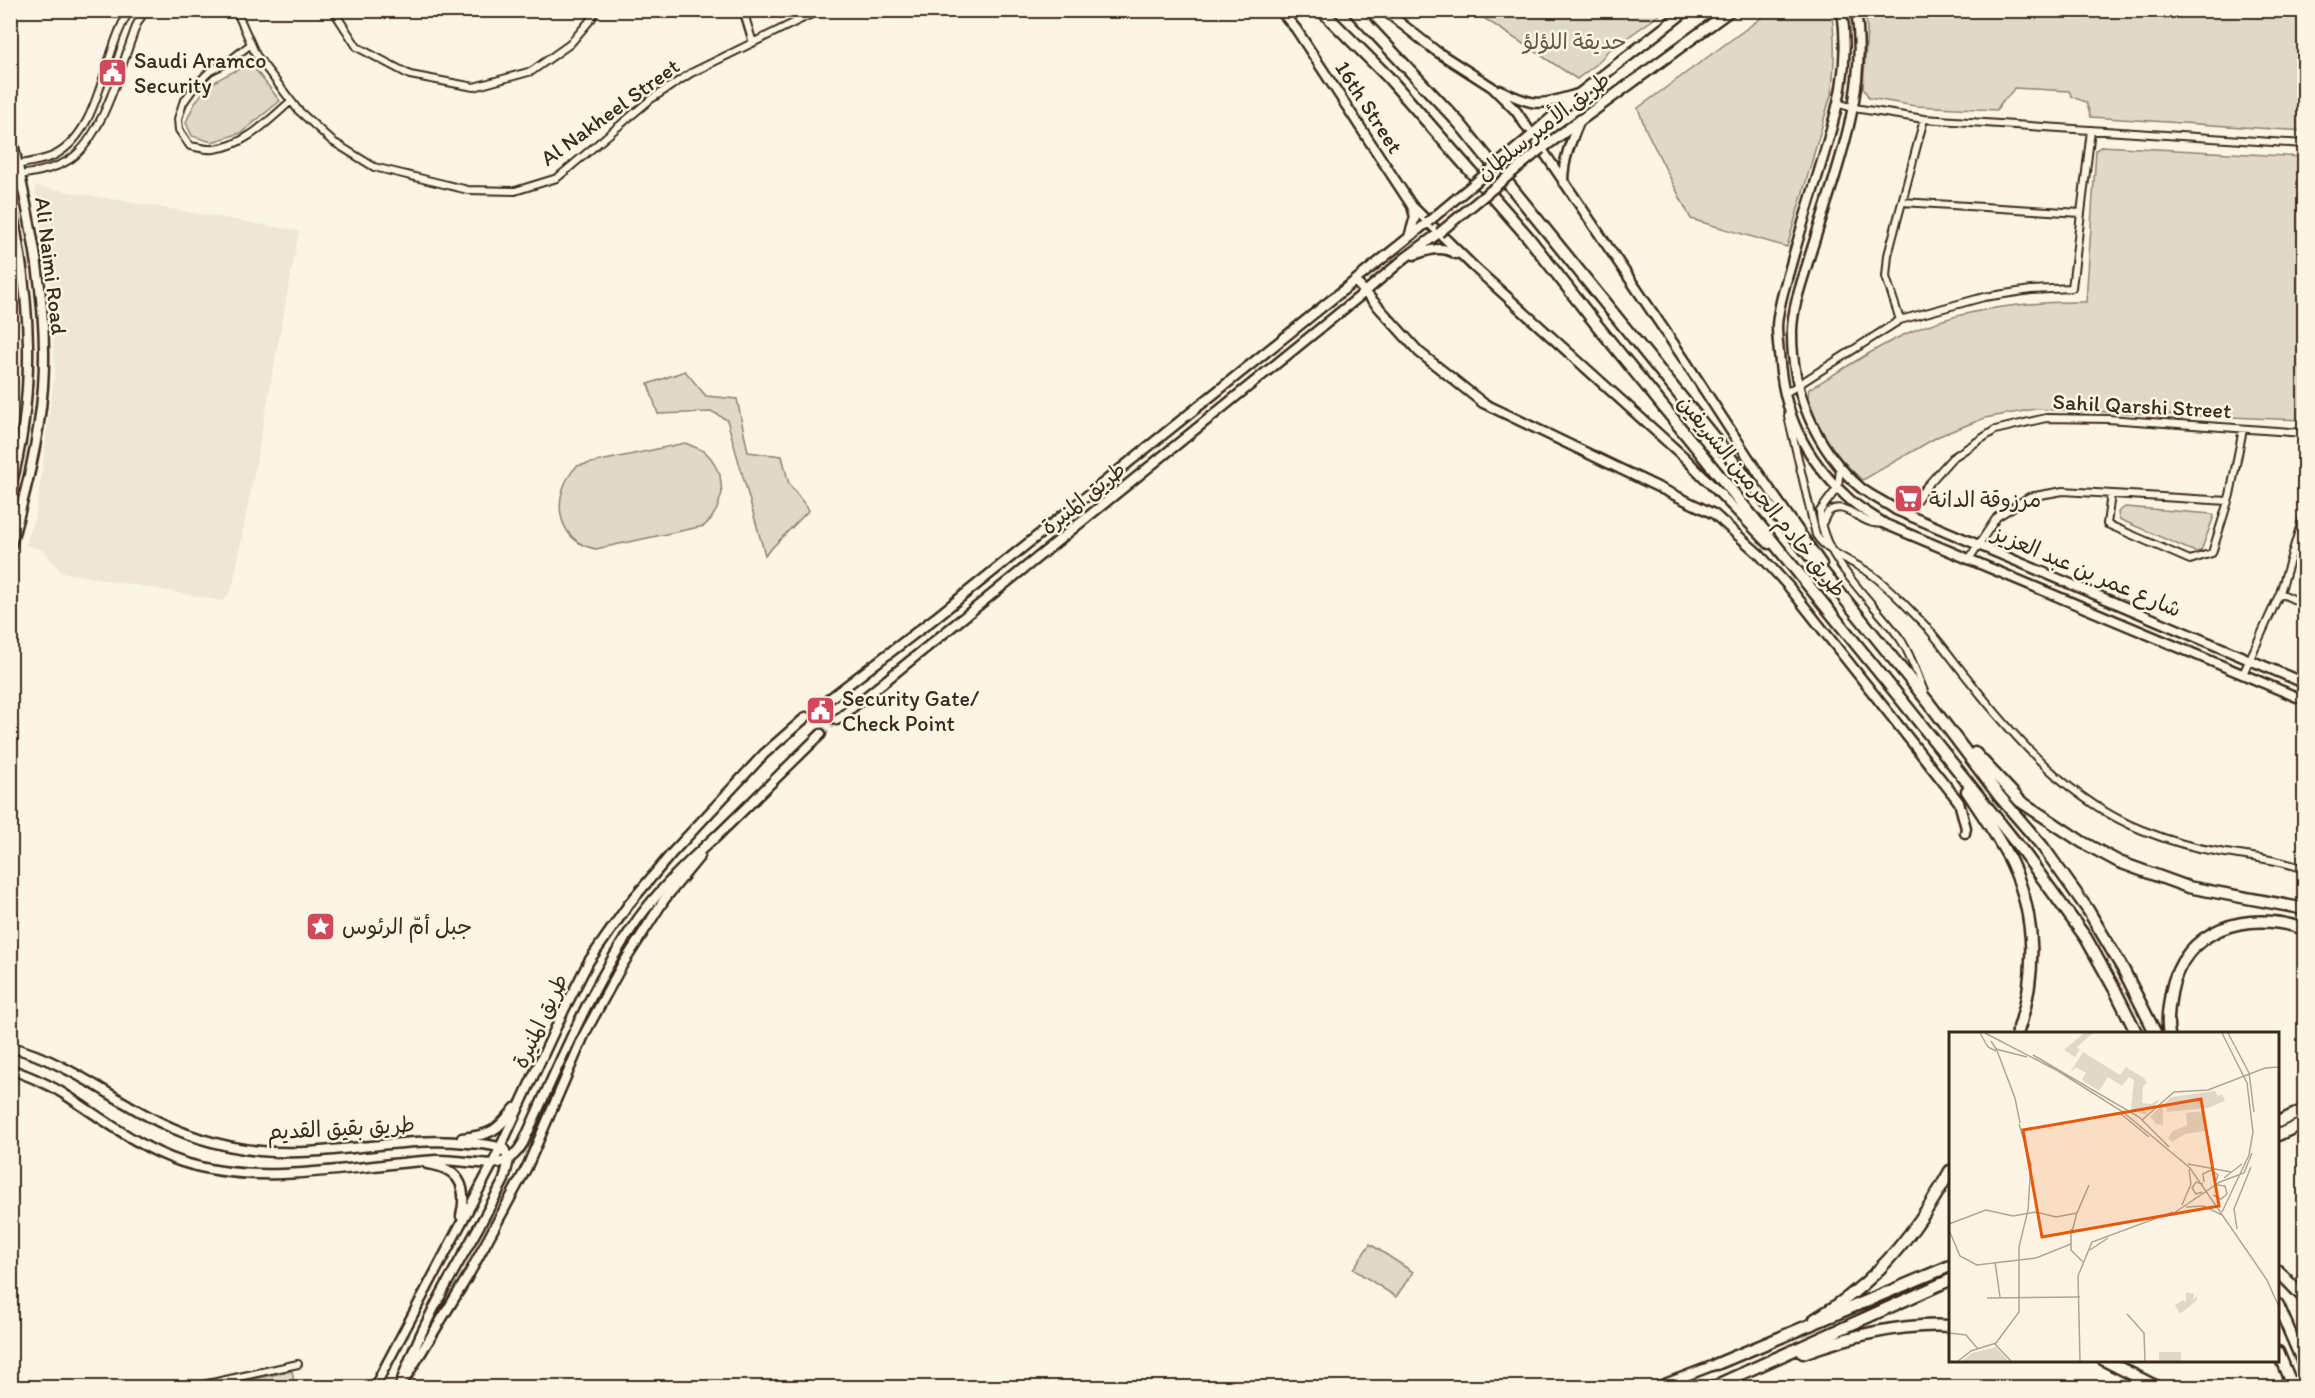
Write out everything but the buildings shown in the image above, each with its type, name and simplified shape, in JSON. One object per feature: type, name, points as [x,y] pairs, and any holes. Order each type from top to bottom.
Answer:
[{"type":"highway","name":"طريق خادم الحرمين الشريفين","points":[[1321,10],[1388,77],[1528,237],[2024,853],[2086,938],[2136,1032]]},
{"type":"highway","name":"طريق خادم الحرمين الشريفين","points":[[1353,10],[1460,124],[1929,703],[2000,797],[2043,847],[2088,910],[2123,969],[2155,1032]]},
{"type":"highway","points":[[1929,703],[2020,801],[2082,842],[2119,862],[2188,886],[2295,906],[2304,910]]},
{"type":"highway","points":[[1936,743],[2011,862],[2023,895],[2033,955],[2031,984],[2018,1032]]},
{"type":"highway","points":[[2169,1032],[2168,1010],[2174,981],[2183,961],[2198,942],[2215,931],[2236,924],[2265,921],[2287,923],[2304,929]]},
{"type":"highway","points":[[2279,1121],[2304,1106]]},
{"type":"highway","points":[[2279,1121],[2304,1110]]},
{"type":"highway","points":[[2279,1134],[2304,1125]]},
{"type":"highway","points":[[1773,1342],[1820,1316],[1887,1263],[1909,1238],[1937,1196],[1949,1173]]},
{"type":"highway","points":[[1717,1364],[1949,1266]]},
{"type":"highway","points":[[2279,1273],[2304,1298]]},
{"type":"highway","points":[[1721,1383],[1949,1280]]},
{"type":"highway","points":[[2279,1309],[2304,1365]]},
{"type":"highway","points":[[1721,1383],[1848,1338],[1881,1331],[1937,1325],[1949,1326]]},
{"type":"highway","points":[[2279,1356],[2293,1388]]},
{"type":"highway","points":[[2108,1362],[2159,1388]]},
{"type":"main road","name":"16th Street","points":[[1280,10],[1296,28],[1412,206],[1474,267]]},
{"type":"main road","points":[[1384,10],[1436,51],[1492,87],[1523,102],[1545,104],[1579,94]]},
{"type":"main road","name":"طريق الأمير سلطان","points":[[1531,136],[1579,94],[1687,10]]},
{"type":"main road","name":"طريق الأمير سلطان","points":[[1405,258],[1541,148],[1731,10]]},
{"type":"main road","name":"شارع عمر بن عبد العزيز","points":[[1856,10],[1859,33],[1854,108],[1797,296],[1792,329],[1794,371],[1798,386],[1814,428],[1840,468],[1863,489],[1907,514],[2304,683]]},
{"type":"main road","points":[[1842,13],[1845,32],[1840,104],[1782,298],[1777,326],[1786,404],[1797,432],[1822,471],[1848,499],[1885,524],[2304,700]]},
{"type":"main road","points":[[1492,87],[1516,111],[1765,483],[1894,661]]},
{"type":"main road","points":[[1563,182],[1563,167],[1567,149],[1580,120]]},
{"type":"main road","name":"Ali Naimi Road","points":[[10,130],[14,166],[20,175],[40,279],[44,360],[37,440],[10,548]]},
{"type":"main road","name":"طريق المنيرة","points":[[824,703],[935,618],[1409,238],[1531,136]]},
{"type":"main road","name":"Ali Naimi Road","points":[[10,201],[23,266],[29,362],[21,443],[10,490]]},
{"type":"main road","points":[[1409,238],[1415,217],[1412,206]]},
{"type":"main road","points":[[1405,258],[1435,248],[1444,248],[1474,267],[1684,457],[1803,578]]},
{"type":"main road","name":"طريق المنيرة","points":[[837,720],[1405,258]]},
{"type":"main road","points":[[1355,280],[1419,352],[1483,403],[1714,514],[1760,555],[1789,587],[1948,787],[1959,802],[1966,828],[1965,833]]},
{"type":"main road","name":"طريق المنيرة","points":[[374,1388],[493,1163],[589,961],[629,904],[672,853],[764,754],[806,717]]},
{"type":"main road","name":"طريق المنيرة","points":[[400,1388],[468,1276],[526,1167],[585,1034],[621,967],[664,900],[716,836],[821,734]]},
{"type":"main road","points":[[509,1158],[523,1143],[579,1021],[625,940],[656,896],[680,869],[716,836]]},
{"type":"main road","name":"طريق بقيق القديم","points":[[10,1047],[71,1071],[176,1130],[202,1140],[232,1147],[284,1152],[424,1141],[501,1147]]},
{"type":"main road","name":"طريق بقيق القديم","points":[[10,1069],[63,1093],[156,1151],[203,1168],[225,1172],[268,1174],[448,1160],[493,1163],[509,1158]]},
{"type":"main road","points":[[424,1141],[477,1137],[493,1132],[501,1126],[526,1093]]},
{"type":"main road","points":[[400,1388],[408,1360],[430,1315],[504,1180],[509,1158],[507,1152],[501,1147]]},
{"type":"main road","points":[[412,1162],[445,1168],[451,1171],[460,1182],[464,1196],[458,1229]]},
{"type":"main road","points":[[1654,1388],[1717,1364]]},
{"type":"main road","points":[[1708,1388],[1721,1383]]},
{"type":"street","points":[[14,166],[54,157],[78,137],[93,105],[118,29],[130,10]]},
{"type":"street","points":[[10,177],[59,165],[70,160],[88,143],[100,122],[137,24],[145,10]]},
{"type":"street","name":"Al Nakheel Street","points":[[236,10],[256,56],[297,110],[332,141],[374,167],[468,190],[514,191],[557,178],[651,99],[691,74],[820,10]]},
{"type":"street","points":[[333,10],[357,46],[401,71],[410,75],[474,87],[532,71],[570,44],[592,18],[595,10]]},
{"type":"street","points":[[743,10],[753,43]]},
{"type":"street","points":[[251,44],[228,62],[210,71],[195,86],[178,119],[179,130],[190,146],[212,149],[234,144],[259,128],[291,101]]},
{"type":"street","points":[[1840,104],[1924,118],[2304,144]]},
{"type":"street","points":[[1900,320],[1886,277],[1888,255],[1924,118]]},
{"type":"street","points":[[1784,393],[1900,320],[1984,297],[2031,290],[2072,288],[2091,130]]},
{"type":"street","points":[[1902,202],[2081,213]]},
{"type":"street","points":[[1786,404],[1816,535],[1822,544],[1871,574],[1893,593],[1925,625],[2023,745],[2056,776],[2108,813],[2140,829],[2170,840],[2217,852],[2277,860],[2304,869]]},
{"type":"street","name":"Sahil Qarshi Street","points":[[1907,514],[1925,488],[1952,458],[1995,430],[2046,418],[2108,419],[2304,434]]},
{"type":"street","points":[[2111,495],[2107,524],[2190,560],[2212,553],[2228,501],[2243,429]]},
{"type":"street","points":[[1840,468],[1838,488],[1820,512],[1822,526],[1831,549],[1902,641],[1929,703]]},
{"type":"street","points":[[1969,559],[1997,517],[2029,497],[2063,491],[2228,501]]},
{"type":"street","points":[[1822,526],[1828,512],[1839,507],[1872,523],[1885,524]]},
{"type":"street","points":[[2243,674],[2280,593],[2304,514]]},
{"type":"street","points":[[2280,593],[2304,604]]},
{"type":"street","points":[[189,1388],[298,1364]]},
{"type":"shaded area","points":[[35,186],[299,231],[233,586],[224,601],[61,572],[43,550],[26,545],[36,512],[55,371],[49,278]]},
{"type":"green space","points":[[1772,10],[1831,11],[1834,32],[1831,95],[1787,247],[1691,219],[1646,130],[1638,108]]},
{"type":"green space","name":"حديقة اللؤلؤ","points":[[1473,11],[1665,11],[1607,52],[1598,63],[1577,79]]},
{"type":"green space","points":[[1865,11],[2304,11],[2304,131],[2091,117],[2086,102],[2072,97],[2069,91],[2014,88],[1997,110],[1915,106],[1869,98],[1863,88],[1867,30]]},
{"type":"green space","points":[[251,64],[280,101],[241,133],[212,142],[192,136],[186,123],[191,110],[203,92],[228,74]]},
{"type":"green space","points":[[2102,146],[2304,157],[2304,420],[2035,409],[1985,418],[1939,436],[1863,480],[1861,479],[1834,450],[1817,425],[1808,400],[1809,389],[1893,340],[1939,321],[1987,309],[2037,303],[2086,302],[2096,150]]},
{"type":"green space","points":[[685,371],[706,396],[737,399],[748,452],[782,456],[789,484],[809,510],[765,555],[727,420],[713,412],[658,414],[648,384]]},
{"type":"green space","points":[[685,443],[704,451],[711,458],[720,475],[722,493],[717,509],[704,526],[596,549],[582,545],[572,537],[565,527],[560,502],[568,477],[577,466]]},
{"type":"green space","points":[[2125,507],[2214,516],[2201,551],[2195,552],[2119,519],[2118,512]]},
{"type":"green space","points":[[1370,1244],[1413,1272],[1396,1297],[1353,1269]]},
{"type":"green space","points":[[292,1371],[295,1387],[217,1387]]},
{"type":"tunnel","points":[[806,717],[824,703]]},
{"type":"tunnel","points":[[821,734],[837,720]]},
{"type":"place","name":"Saudi Aramco Security","points":[[113,73]]},
{"type":"place","name":"مرزوقة الدانة","points":[[1908,499]]},
{"type":"place","name":"Security Gate/ Check Point","points":[[821,711]]},
{"type":"place","name":"جبل أمّ الرئوس","points":[[321,926]]}]
